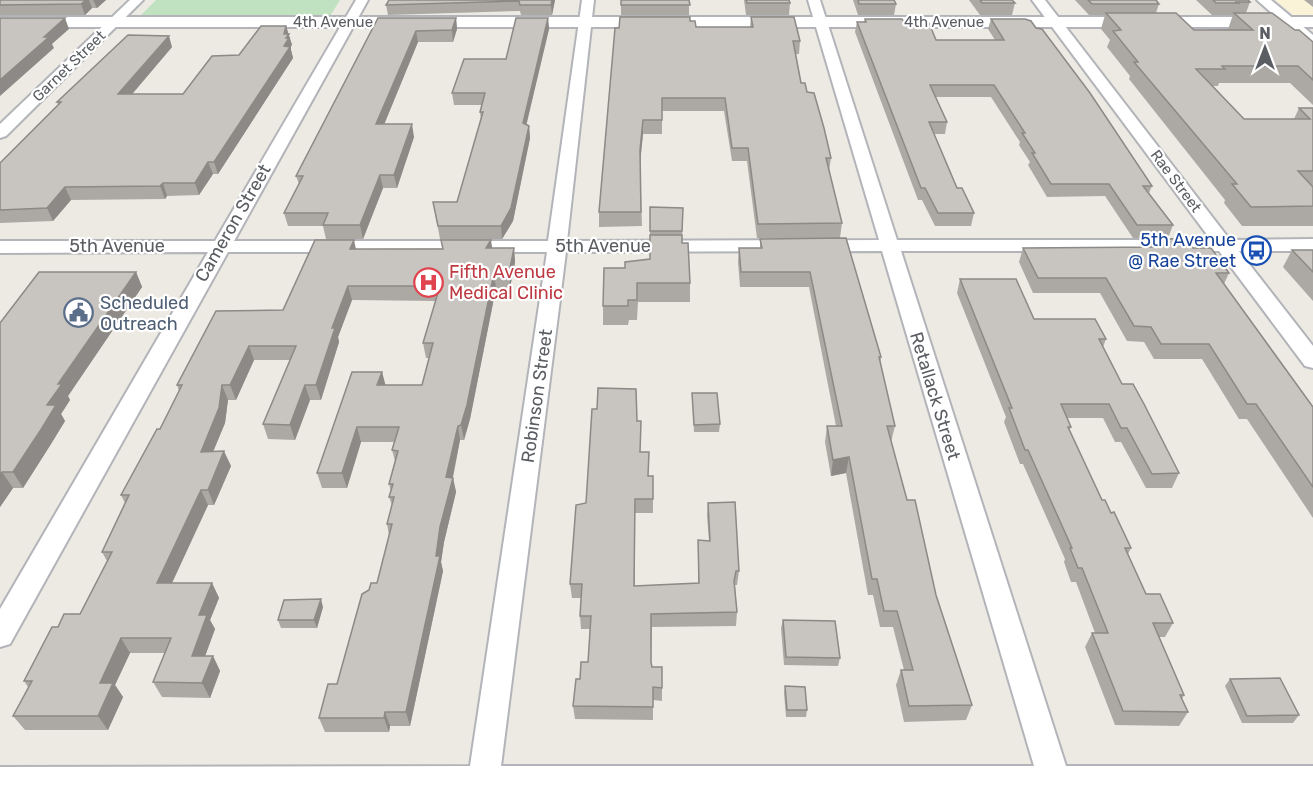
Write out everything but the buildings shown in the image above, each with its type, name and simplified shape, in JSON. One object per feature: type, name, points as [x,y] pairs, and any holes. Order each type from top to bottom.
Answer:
[{"type":"street","name":"Garnet Street","points":[[0,133],[137,0]]},
{"type":"street","name":"Cameron Street","points":[[0,635],[362,0]]},
{"type":"street","name":"Retallack Street","points":[[814,0],[1056,786]]},
{"type":"street","name":"Rae Street","points":[[1038,0],[1313,361]]},
{"type":"street","points":[[1263,0],[1313,42]]},
{"type":"street","name":"4th Avenue","points":[[0,22],[349,22],[587,11],[821,22],[1313,22]]},
{"type":"street","name":"Robinson Street","points":[[483,786],[587,11]]},
{"type":"street","name":"5th Avenue","points":[[0,247],[1313,245]]},
{"type":"street","points":[[0,782],[483,786],[1056,786],[1313,781]]},
{"type":"shaded area","points":[[1275,0],[1313,0],[1313,17],[1296,17]]},
{"type":"green space","points":[[156,0],[340,0],[330,16],[140,16]]},
{"type":"place","name":"5th Avenue @ Rae Street","points":[[1257,250]]},
{"type":"place","name":"Fifth Avenue Medical Clinic","points":[[428,282]]},
{"type":"place","name":"Scheduled Outreach","points":[[79,313]]}]
